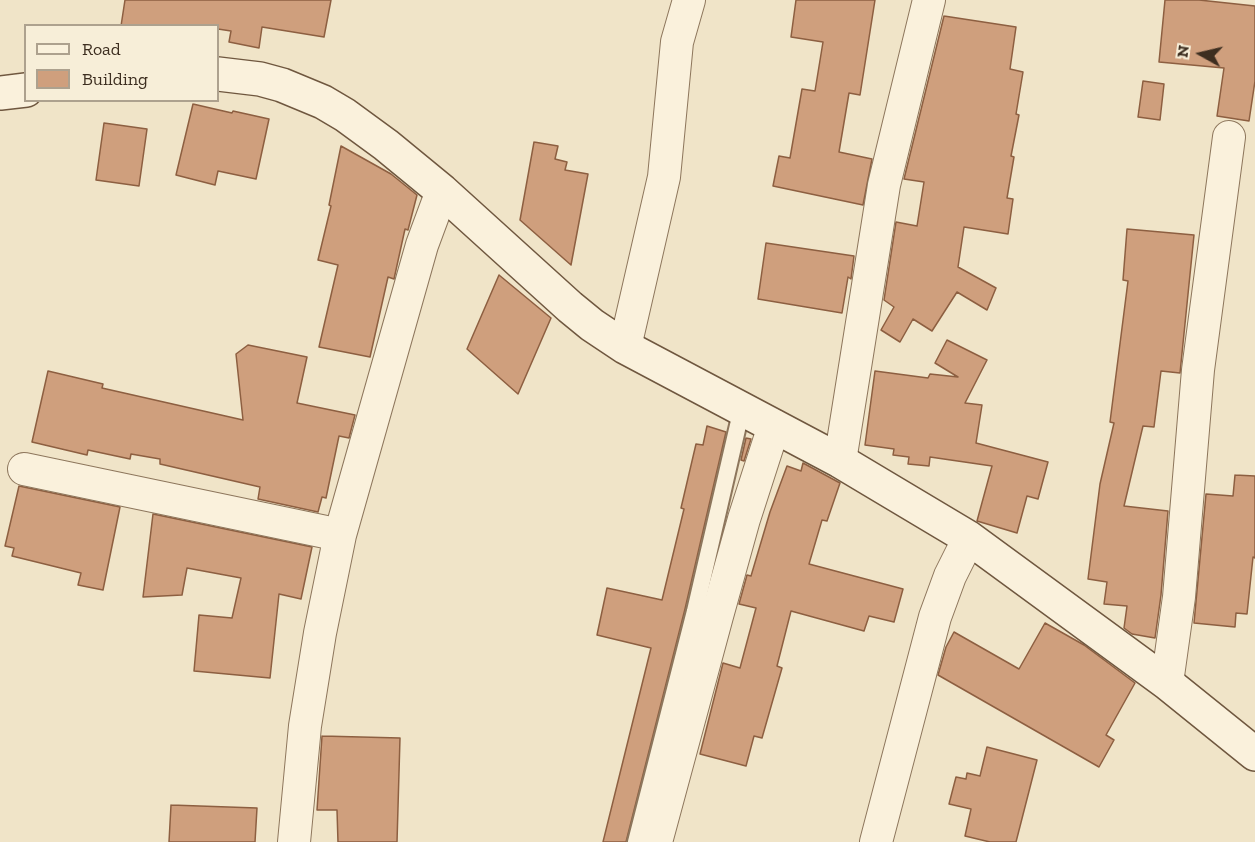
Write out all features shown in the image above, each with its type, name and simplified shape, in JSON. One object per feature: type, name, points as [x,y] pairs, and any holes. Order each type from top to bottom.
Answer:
[{"type":"street","points":[[625,347],[664,177],[677,42],[689,0]]},
{"type":"street","points":[[840,461],[884,185],[929,0]]},
{"type":"street","points":[[219,74],[271,82],[323,102],[345,115],[442,191],[570,307],[625,347],[840,461],[969,538],[1167,683],[1255,754]]},
{"type":"street","points":[[0,93],[24,90]]},
{"type":"street","points":[[1167,683],[1179,597],[1198,370],[1229,137]]},
{"type":"street","points":[[294,842],[305,726],[320,633],[340,535],[422,245],[442,191]]},
{"type":"street","points":[[656,842],[723,594],[774,426]]},
{"type":"street","points":[[24,469],[340,535]]},
{"type":"street","points":[[876,842],[935,617],[946,584],[969,538]]},
{"type":"lane","points":[[636,842],[742,408]]},
{"type":"building","points":[[125,0],[331,0],[324,37],[262,27],[259,48],[229,42],[231,31],[219,29],[219,24],[121,24]]},
{"type":"building","points":[[796,0],[875,0],[860,95],[849,93],[839,152],[872,159],[863,205],[773,186],[779,156],[790,158],[802,89],[815,91],[823,42],[791,37]]},
{"type":"building","points":[[1165,0],[1199,0],[1255,6],[1255,81],[1249,121],[1217,116],[1224,68],[1159,62]]},
{"type":"building","points":[[944,16],[1016,27],[1010,69],[1023,72],[1007,198],[1013,199],[1008,234],[964,227],[958,267],[996,288],[987,310],[957,292],[932,331],[913,319],[900,342],[881,330],[894,307],[884,300],[896,222],[917,226],[924,182],[904,179]]},
{"type":"building","points":[[1143,81],[1164,84],[1160,120],[1138,117]]},
{"type":"building","points":[[193,104],[269,119],[256,179],[218,171],[215,185],[176,175]]},
{"type":"building","points":[[104,123],[147,129],[139,186],[96,180]]},
{"type":"building","points":[[534,142],[558,146],[555,159],[567,162],[565,170],[588,174],[571,265],[520,220]]},
{"type":"building","points":[[341,146],[391,174],[417,195],[408,230],[405,229],[394,279],[388,277],[370,357],[319,347],[338,265],[318,260],[331,206],[329,205]]},
{"type":"building","points":[[1127,229],[1194,235],[1180,373],[1161,371],[1154,427],[1143,426],[1124,506],[1168,511],[1155,638],[1132,634],[1124,628],[1127,606],[1104,604],[1107,582],[1088,579],[1100,484],[1114,423],[1110,422],[1128,281],[1123,280]]},
{"type":"building","points":[[766,243],[854,256],[851,279],[848,277],[842,313],[758,299]]},
{"type":"building","points":[[499,275],[551,318],[518,394],[467,349]]},
{"type":"building","points":[[947,340],[987,360],[965,403],[982,405],[976,443],[1048,462],[1038,499],[1027,496],[1017,533],[977,521],[992,466],[930,457],[929,466],[908,464],[909,457],[893,455],[894,449],[865,445],[875,371],[928,378],[930,374],[958,377],[935,363]]},
{"type":"building","points":[[248,345],[307,357],[297,403],[355,415],[349,438],[339,436],[326,498],[322,497],[318,512],[258,499],[260,487],[160,464],[160,459],[131,454],[130,459],[88,450],[87,455],[32,442],[48,371],[103,384],[102,388],[243,420],[236,354]]},
{"type":"building","points":[[707,426],[726,432],[685,609],[626,842],[603,842],[651,648],[597,635],[607,588],[662,600],[684,509],[681,508],[696,444],[703,445]]},
{"type":"building","points":[[746,438],[751,439],[744,461],[741,460]]},
{"type":"building","points":[[803,463],[840,483],[827,521],[822,520],[809,564],[903,589],[894,622],[869,616],[864,631],[791,611],[777,666],[782,668],[762,738],[754,736],[746,766],[700,754],[723,663],[740,668],[756,608],[739,604],[747,575],[751,576],[770,512],[787,466],[801,471]]},
{"type":"building","points":[[1235,475],[1255,476],[1255,558],[1253,557],[1247,614],[1236,613],[1235,627],[1194,623],[1206,494],[1233,496]]},
{"type":"building","points":[[19,486],[120,507],[103,590],[78,585],[81,573],[12,556],[14,548],[5,546]]},
{"type":"building","points":[[153,514],[312,547],[301,599],[279,594],[270,678],[194,671],[199,615],[232,618],[241,578],[187,568],[182,595],[143,597]]},
{"type":"building","points":[[1045,623],[1084,645],[1135,683],[1106,735],[1114,740],[1099,767],[938,675],[946,647],[954,632],[1019,669]]},
{"type":"building","points":[[322,736],[400,738],[397,842],[338,842],[337,810],[317,810]]},
{"type":"building","points":[[987,747],[1037,760],[1016,842],[990,842],[965,836],[971,809],[949,804],[956,777],[966,779],[967,773],[980,776]]},
{"type":"building","points":[[171,805],[257,808],[255,842],[169,842]]}]
